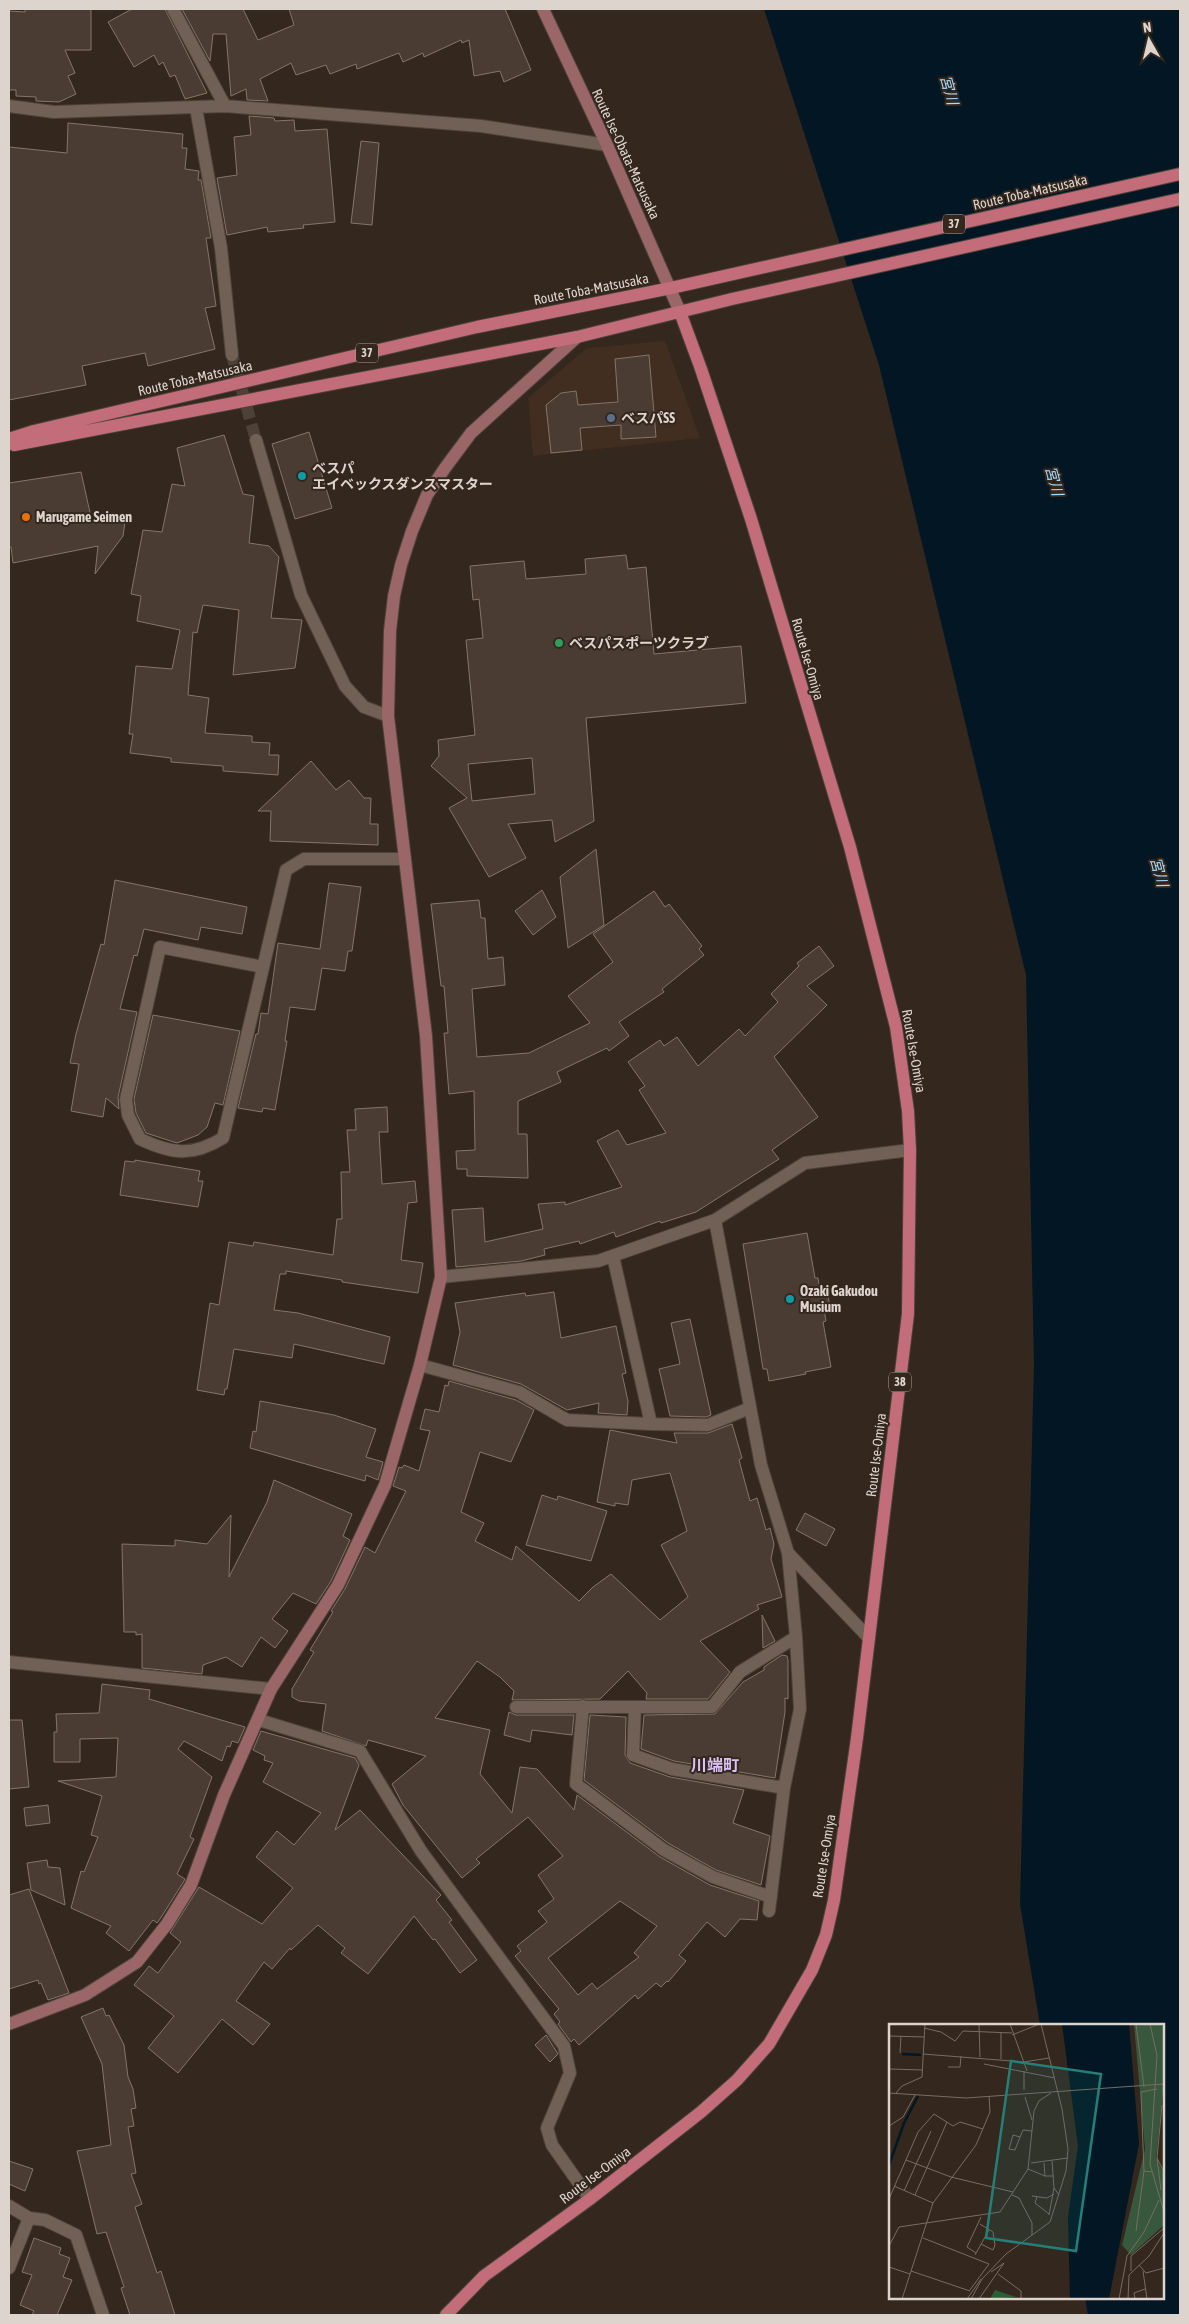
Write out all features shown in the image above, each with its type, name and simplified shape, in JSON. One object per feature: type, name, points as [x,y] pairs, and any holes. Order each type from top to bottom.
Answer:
[{"type":"main road","name":"Route Toba-Matsusaka","points":[[9,439],[34,431],[476,327],[671,288],[1180,174]]},
{"type":"main road","name":"37","points":[[9,446],[577,337],[732,299],[1180,199]]},
{"type":"main road","name":"Route Ise-Omiya","points":[[446,2315],[484,2276],[590,2199],[702,2112],[738,2080],[769,2044],[812,1970],[826,1934],[834,1900],[869,1638],[908,1314],[910,1150],[908,1111],[896,1027],[850,847],[751,520],[702,368],[680,312]]},
{"type":"street","points":[[173,9],[225,106]]},
{"type":"street","name":"Route Ise-Obata-Matsusaka","points":[[543,9],[607,145],[680,312]]},
{"type":"street","points":[[9,106],[54,112],[225,106],[481,126],[607,145]]},
{"type":"street","points":[[196,108],[221,248],[232,355]]},
{"type":"street","points":[[9,2024],[85,1995],[137,1962],[166,1924],[191,1885],[224,1795],[259,1720],[271,1689],[338,1585],[385,1484],[420,1365],[441,1277],[426,1036],[388,716],[390,631],[394,596],[401,565],[427,495],[444,468],[472,432],[577,337]]},
{"type":"street","points":[[256,440],[301,595],[345,686],[364,707],[388,716]]},
{"type":"street","points":[[263,967],[160,947],[126,1099],[128,1114],[140,1139],[166,1150],[184,1152],[209,1146],[223,1138],[286,870],[304,859],[405,859]]},
{"type":"street","points":[[441,1277],[598,1261],[714,1220],[805,1163],[910,1150]]},
{"type":"street","points":[[714,1220],[761,1465],[788,1553],[796,1637],[800,1709],[784,1788],[769,1911]]},
{"type":"street","points":[[613,1256],[651,1424]]},
{"type":"street","points":[[420,1365],[519,1392],[568,1420],[708,1425],[750,1408]]},
{"type":"street","points":[[788,1553],[869,1638]]},
{"type":"street","points":[[516,1707],[712,1707],[740,1672],[796,1637]]},
{"type":"street","points":[[9,1662],[271,1689]]},
{"type":"street","points":[[583,1706],[576,1784],[664,1850],[713,1877],[771,1896]]},
{"type":"street","points":[[635,1707],[633,1755],[672,1769],[784,1788]]},
{"type":"street","points":[[259,1720],[360,1751],[421,1851],[564,2046],[570,2073],[547,2128],[552,2145],[590,2199]]},
{"type":"street","points":[[9,2206],[29,2218],[45,2220],[76,2235],[103,2315]]},
{"type":"street","points":[[9,2268],[29,2218]]},
{"type":"shaded area","name":"ベスパSS","points":[[665,341],[700,438],[533,456],[528,398],[587,348]]},
{"type":"water","name":"宮川","points":[[764,9],[1180,9],[1180,2315],[1088,2315],[1085,2299],[1164,2299],[1164,2024],[1040,2024],[1020,1904],[1034,1365],[1026,975],[879,365]]},
{"type":"building","points":[[25,9],[91,9],[91,50],[65,50],[75,73],[68,76],[76,94],[59,102],[36,101],[36,97],[16,96],[16,90],[9,90],[9,11],[25,12]]},
{"type":"building","points":[[132,9],[165,9],[207,93],[185,99],[175,75],[170,77],[163,62],[159,65],[154,55],[134,67],[108,22]]},
{"type":"building","points":[[182,9],[243,9],[258,40],[294,25],[289,9],[505,9],[531,70],[504,82],[500,71],[474,76],[469,40],[462,43],[461,40],[424,57],[423,53],[403,62],[399,53],[357,69],[356,64],[330,74],[326,65],[296,75],[291,63],[260,79],[268,101],[247,100],[246,89],[231,96],[226,34],[213,34],[210,61]]},
{"type":"building","points":[[249,116],[274,118],[275,121],[294,120],[295,131],[327,129],[335,222],[303,225],[304,228],[268,232],[267,227],[227,235],[217,178],[237,175],[234,137],[251,135]]},
{"type":"building","points":[[68,123],[183,134],[182,148],[187,148],[185,169],[199,171],[198,180],[201,180],[211,238],[206,238],[216,306],[205,308],[215,349],[148,366],[145,353],[82,366],[86,385],[9,400],[9,147],[67,153]]},
{"type":"building","points":[[361,141],[379,143],[372,225],[351,223]]},
{"type":"building","points":[[649,355],[656,437],[621,439],[621,425],[580,428],[582,450],[551,453],[546,405],[561,393],[576,391],[578,405],[618,402],[615,359]]},
{"type":"building","name":"ベスパ エイベックスダンスマスター","points":[[309,432],[332,508],[295,519],[272,444]]},
{"type":"building","points":[[224,435],[243,494],[254,496],[249,543],[269,546],[279,557],[271,618],[302,620],[295,668],[233,675],[239,610],[203,605],[197,633],[193,632],[188,695],[209,698],[205,733],[252,736],[252,742],[270,743],[269,755],[279,755],[278,775],[223,771],[223,766],[171,762],[171,758],[130,753],[133,734],[129,734],[136,666],[172,669],[180,630],[137,621],[141,596],[131,594],[143,530],[162,532],[172,484],[185,486],[177,448]]},
{"type":"building","points":[[81,472],[91,517],[125,522],[123,536],[95,574],[98,546],[13,563],[11,547],[9,547],[9,483]]},
{"type":"building","name":"ベスパスポーツクラブ","points":[[626,555],[628,569],[646,567],[654,654],[741,646],[746,703],[586,718],[594,821],[555,842],[552,820],[508,824],[526,858],[489,877],[449,808],[467,798],[431,766],[439,756],[438,740],[475,735],[466,640],[483,638],[479,599],[473,600],[470,566],[524,561],[526,579],[586,574],[585,559]],"holes":[[[532,758],[535,794],[472,801],[468,764]]]},
{"type":"building","points":[[311,761],[336,790],[349,780],[364,798],[371,798],[370,824],[378,824],[378,845],[270,841],[271,811],[258,811]]},
{"type":"building","points":[[596,849],[604,925],[568,948],[560,877]]},
{"type":"building","points":[[115,880],[247,907],[242,934],[201,927],[198,940],[144,929],[137,956],[134,955],[120,1009],[137,1012],[118,1097],[119,1109],[106,1098],[103,1117],[71,1111],[79,1064],[70,1063],[76,1034],[101,944],[104,945]]},
{"type":"building","points":[[329,883],[361,887],[352,951],[348,951],[345,971],[322,968],[315,1010],[290,1007],[285,1041],[287,1041],[275,1110],[263,1108],[262,1112],[238,1108],[256,1034],[258,1034],[261,1013],[268,1014],[278,943],[320,949]]},
{"type":"building","points":[[542,890],[556,917],[533,935],[515,911]]},
{"type":"building","points":[[654,891],[665,907],[669,904],[702,946],[699,949],[704,955],[662,989],[664,992],[619,1022],[629,1036],[609,1051],[607,1048],[557,1072],[561,1082],[518,1101],[518,1134],[527,1134],[528,1178],[467,1176],[467,1169],[457,1169],[456,1151],[475,1150],[474,1091],[449,1094],[444,1033],[448,1033],[444,986],[441,986],[431,904],[479,900],[481,918],[485,918],[488,959],[503,957],[505,985],[472,989],[477,1057],[529,1053],[590,1023],[568,996],[613,962],[593,934]]},
{"type":"building","points":[[819,946],[834,966],[807,986],[827,1005],[774,1057],[818,1117],[772,1150],[779,1159],[696,1212],[661,1223],[660,1221],[616,1237],[614,1232],[580,1244],[579,1241],[544,1249],[545,1255],[521,1261],[456,1267],[452,1210],[483,1208],[485,1242],[543,1229],[538,1204],[565,1202],[565,1205],[622,1187],[597,1141],[618,1130],[627,1145],[666,1133],[639,1090],[645,1086],[628,1062],[660,1040],[664,1046],[677,1037],[698,1066],[739,1029],[745,1036],[778,1002],[771,994],[799,966],[797,963]]},
{"type":"building","points":[[153,1015],[240,1031],[223,1105],[215,1103],[207,1127],[198,1135],[177,1143],[146,1133],[136,1113],[134,1099]]},
{"type":"building","points":[[387,1107],[388,1132],[379,1132],[382,1184],[415,1181],[417,1202],[408,1203],[401,1260],[423,1263],[418,1293],[342,1282],[342,1280],[286,1271],[286,1274],[280,1274],[274,1310],[298,1313],[390,1337],[384,1364],[294,1344],[292,1358],[234,1349],[227,1389],[225,1389],[224,1395],[197,1390],[210,1303],[219,1305],[229,1242],[253,1246],[254,1242],[333,1255],[337,1219],[342,1219],[341,1172],[350,1172],[347,1130],[356,1130],[355,1109]]},
{"type":"building","points":[[135,1160],[200,1171],[198,1181],[203,1181],[198,1207],[120,1195],[125,1161],[135,1162]]},
{"type":"building","name":"Ozaki Gakudou Musium","points":[[807,1233],[815,1278],[818,1278],[820,1290],[827,1289],[830,1308],[824,1309],[826,1321],[823,1322],[831,1367],[769,1381],[767,1369],[763,1369],[743,1244]]},
{"type":"building","points":[[554,1292],[561,1338],[616,1326],[626,1373],[622,1374],[628,1401],[627,1415],[598,1413],[599,1403],[567,1410],[521,1384],[453,1365],[460,1332],[455,1303],[525,1293],[526,1296]]},
{"type":"building","points":[[690,1319],[711,1415],[706,1417],[670,1416],[659,1369],[680,1364],[671,1323]]},
{"type":"building","points":[[449,1381],[516,1400],[534,1410],[511,1462],[480,1452],[461,1512],[484,1523],[475,1541],[512,1560],[516,1546],[579,1601],[593,1587],[611,1574],[660,1620],[688,1597],[661,1545],[687,1531],[670,1473],[632,1480],[628,1505],[615,1503],[615,1506],[597,1502],[610,1430],[677,1443],[674,1433],[708,1433],[732,1424],[742,1458],[739,1460],[750,1501],[757,1498],[766,1530],[770,1528],[774,1544],[771,1559],[782,1597],[757,1605],[759,1609],[700,1641],[730,1672],[708,1699],[646,1699],[647,1693],[628,1671],[600,1699],[512,1700],[514,1691],[500,1677],[477,1661],[435,1718],[490,1730],[480,1774],[512,1813],[520,1767],[537,1769],[574,1810],[577,1795],[660,1857],[710,1885],[759,1901],[757,1920],[740,1919],[725,1937],[707,1922],[679,1955],[686,1961],[668,1982],[661,1987],[656,1983],[638,1999],[635,1995],[579,2045],[574,2039],[571,2042],[558,2024],[560,2022],[554,2014],[559,2009],[515,1956],[521,1951],[517,1946],[547,1922],[538,1911],[554,1899],[538,1875],[563,1856],[528,1817],[476,1859],[480,1863],[462,1878],[403,1805],[392,1784],[426,1756],[368,1740],[366,1746],[322,1731],[326,1704],[299,1701],[292,1697],[292,1689],[314,1652],[310,1650],[333,1612],[331,1611],[345,1589],[365,1547],[375,1553],[406,1491],[393,1486],[399,1467],[402,1468],[404,1465],[419,1471],[430,1431],[420,1429],[425,1409],[439,1412],[445,1385],[448,1386]],"holes":[[[620,1901],[657,1926],[634,1953],[639,1957],[597,1989],[592,1983],[578,1995],[548,1958]]]},
{"type":"building","points":[[260,1401],[334,1415],[376,1429],[366,1457],[383,1462],[378,1480],[366,1475],[365,1481],[250,1448],[253,1431],[256,1432]]},
{"type":"building","points":[[274,1480],[352,1514],[343,1536],[350,1540],[331,1581],[316,1604],[293,1593],[272,1619],[288,1631],[275,1648],[261,1637],[242,1667],[226,1657],[203,1665],[202,1674],[142,1668],[142,1634],[136,1635],[136,1632],[124,1632],[122,1544],[175,1546],[175,1540],[207,1544],[231,1515],[229,1577],[267,1502]]},
{"type":"building","points":[[542,1495],[557,1500],[558,1496],[607,1511],[591,1561],[526,1545]]},
{"type":"building","points":[[805,1513],[835,1529],[826,1546],[796,1530]]},
{"type":"building","points":[[762,1615],[775,1641],[763,1648]]},
{"type":"building","points":[[782,1655],[787,1656],[788,1660],[788,1699],[785,1698],[785,1712],[775,1778],[674,1761],[641,1749],[644,1715],[715,1714],[743,1682],[764,1670],[764,1667]]},
{"type":"building","points":[[102,1684],[150,1690],[149,1699],[245,1727],[238,1743],[232,1741],[230,1747],[227,1746],[222,1761],[184,1741],[178,1749],[212,1777],[190,1837],[194,1839],[177,1874],[185,1879],[157,1923],[153,1920],[129,1951],[106,1933],[111,1926],[71,1908],[81,1871],[84,1872],[98,1837],[91,1835],[102,1796],[58,1781],[116,1777],[118,1738],[80,1739],[80,1762],[54,1762],[54,1732],[57,1732],[56,1714],[99,1713]]},
{"type":"building","points":[[509,1712],[516,1715],[574,1715],[572,1735],[532,1730],[530,1742],[504,1735]]},
{"type":"building","points":[[590,1715],[626,1717],[625,1755],[630,1763],[670,1777],[744,1790],[733,1823],[770,1836],[761,1885],[716,1870],[668,1843],[584,1780]]},
{"type":"building","points":[[9,1720],[22,1720],[29,1787],[9,1789]]},
{"type":"building","points":[[261,1731],[355,1758],[359,1765],[335,1830],[360,1810],[441,1895],[436,1900],[452,1920],[449,1922],[477,1960],[460,1973],[435,1939],[433,1940],[414,1916],[368,1974],[341,1953],[345,1948],[318,1925],[291,1950],[290,1948],[272,1969],[264,1962],[236,2001],[270,2024],[253,2045],[222,2019],[178,2073],[148,2048],[174,2016],[134,1985],[149,1966],[158,1973],[181,1942],[170,1933],[199,1887],[262,1924],[293,1888],[256,1857],[277,1831],[294,1845],[321,1813],[263,1782],[273,1763],[264,1760],[265,1756],[253,1750]]},
{"type":"building","points":[[48,1805],[50,1823],[26,1826],[24,1808]]},
{"type":"building","points":[[47,1860],[48,1867],[60,1868],[65,1905],[31,1890],[27,1863]]},
{"type":"building","points":[[29,1889],[69,1993],[48,2000],[38,1980],[9,1989],[9,1895]]},
{"type":"building","points":[[103,2008],[106,2016],[109,2015],[124,2045],[128,2077],[133,2089],[136,2108],[131,2109],[134,2126],[128,2127],[136,2173],[131,2174],[142,2204],[135,2207],[157,2273],[161,2271],[175,2315],[130,2315],[121,2288],[124,2287],[106,2232],[97,2234],[77,2151],[111,2145],[102,2064],[81,2017]]},
{"type":"building","points":[[546,2035],[558,2054],[550,2062],[535,2045]]},
{"type":"building","points":[[9,2161],[33,2169],[25,2191],[9,2184]]},
{"type":"building","points":[[34,2238],[61,2248],[59,2254],[70,2258],[63,2277],[72,2280],[57,2315],[32,2315],[34,2311],[20,2305],[32,2275],[22,2272]]},
{"type":"tunnel","points":[[232,355],[256,440]]},
{"type":"place","name":"ベスパSS","points":[[611,418]]},
{"type":"place","name":"ベスパ エイベックスダンスマスター","points":[[302,476]]},
{"type":"place","name":"Marugame Seimen","points":[[26,517]]},
{"type":"place","name":"ベスパスポーツクラブ","points":[[559,643]]},
{"type":"place","name":"Ozaki Gakudou Musium","points":[[790,1299]]},
{"type":"district","name":"川端町","points":[[715,1765]]}]
